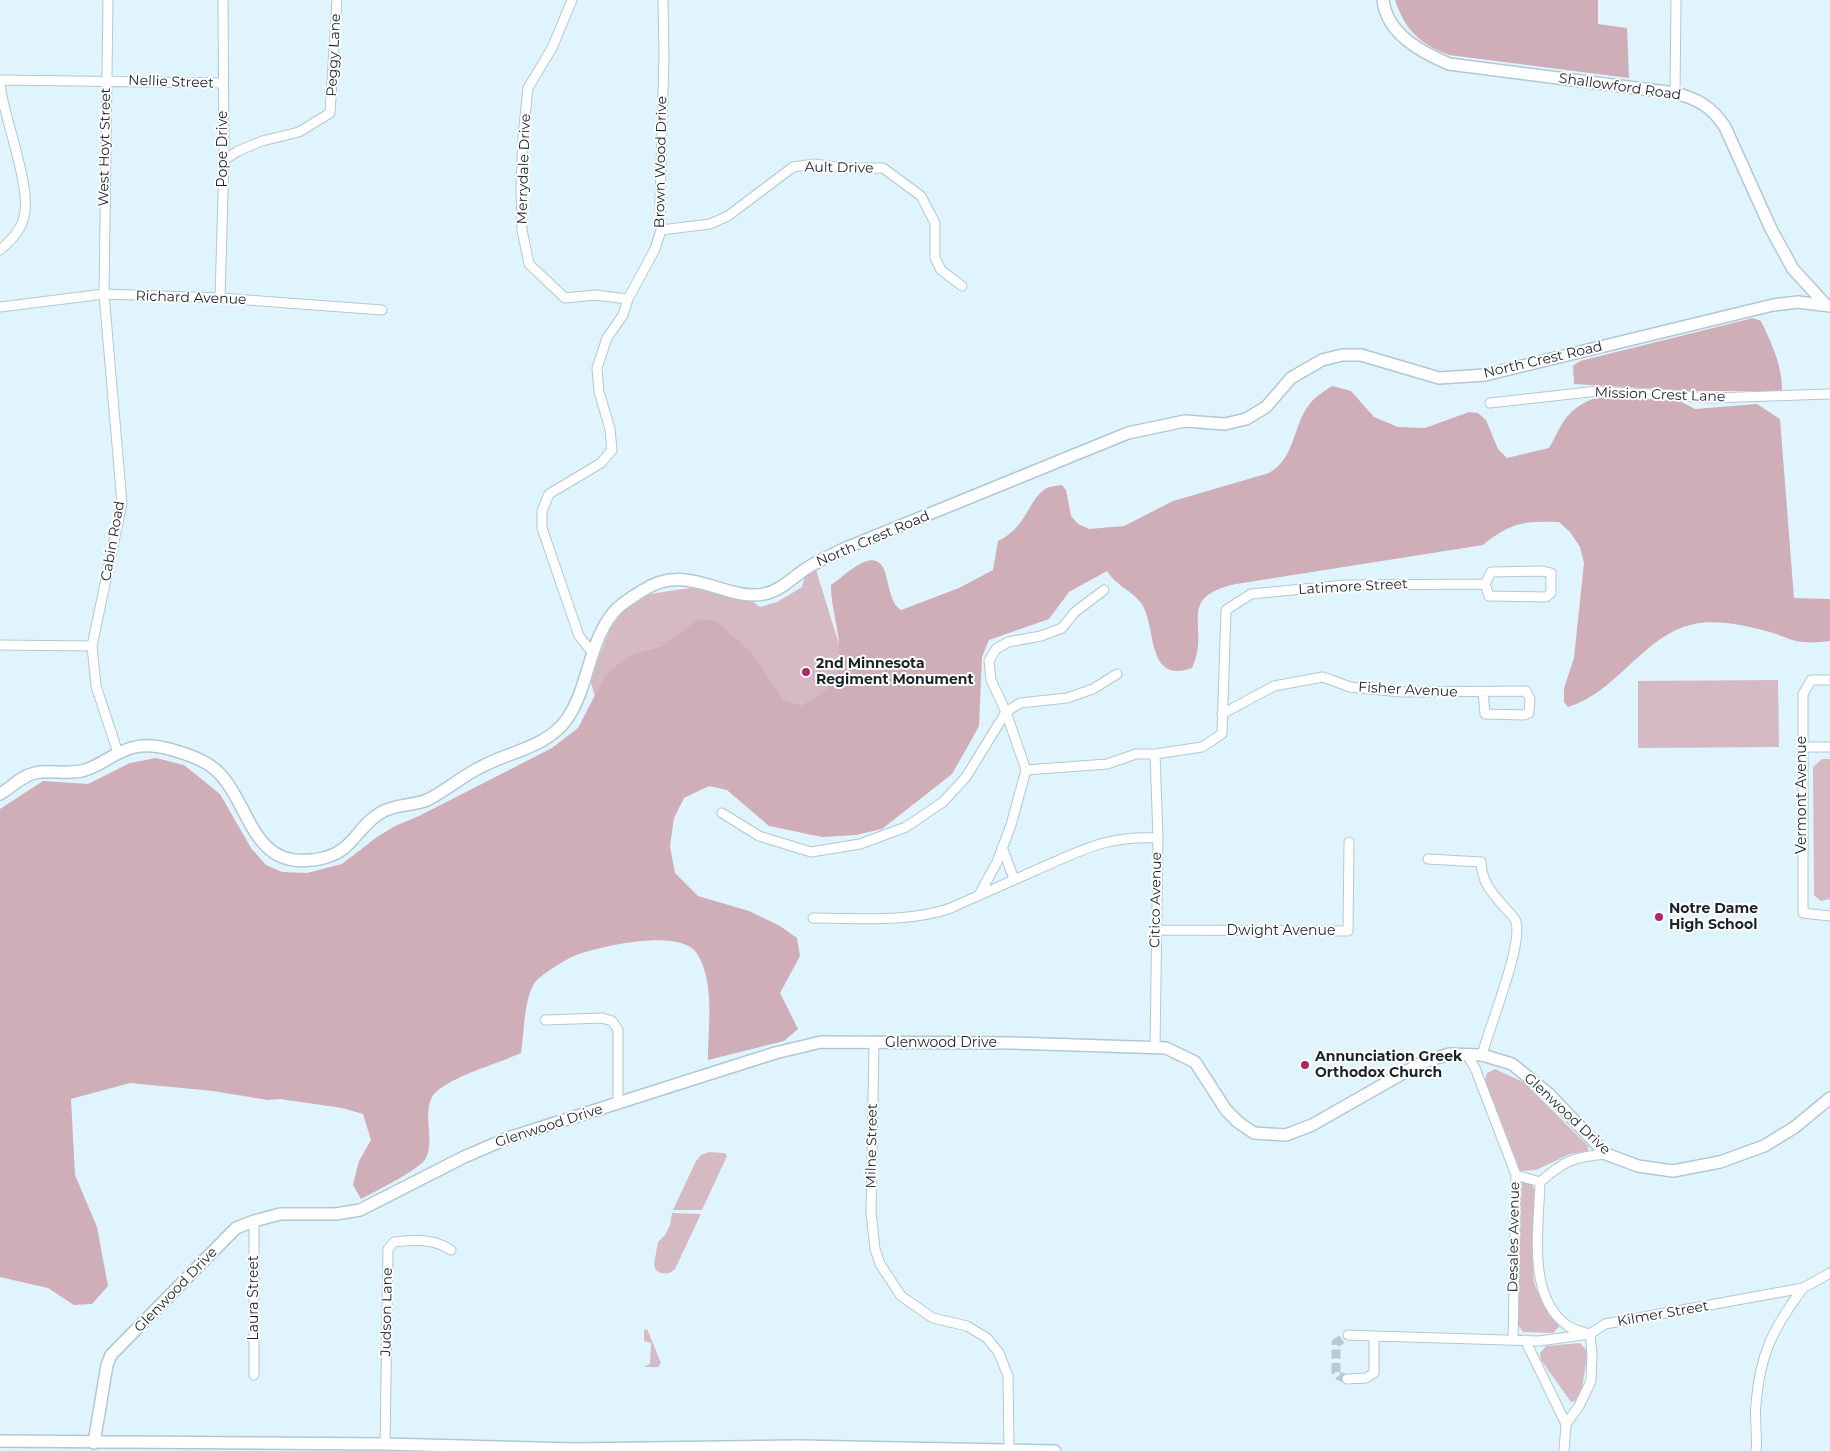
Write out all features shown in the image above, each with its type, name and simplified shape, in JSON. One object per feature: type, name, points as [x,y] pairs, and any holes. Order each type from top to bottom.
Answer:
[{"type":"street","name":"West Hoyt Street","points":[[104,294],[108,0]]},
{"type":"street","name":"Pope Drive","points":[[220,298],[224,160],[224,0]]},
{"type":"street","name":"Peggy Lane","points":[[224,160],[262,141],[300,132],[330,113],[337,0]]},
{"type":"street","name":"Merrydale Drive","points":[[572,0],[552,48],[528,88],[523,136],[522,230],[529,264],[565,298],[595,295],[628,299]]},
{"type":"street","name":"Brown Wood Drive","points":[[592,652],[579,636],[542,528],[542,511],[549,494],[601,463],[612,450],[610,428],[598,392],[597,368],[607,338],[623,315],[628,299],[655,248],[661,230],[663,0]]},
{"type":"street","name":"Shallowford Road","points":[[1383,0],[1393,24],[1408,42],[1426,55],[1449,64],[1675,93],[1700,101],[1716,113],[1725,127],[1771,229],[1793,269],[1828,306]]},
{"type":"street","points":[[1675,93],[1676,0]]},
{"type":"street","name":"Nellie Street","points":[[0,80],[106,80],[223,84]]},
{"type":"street","points":[[0,85],[3,106],[24,184],[25,216],[15,237],[0,250]]},
{"type":"street","name":"Ault Drive","points":[[661,230],[710,224],[728,216],[793,167],[814,164],[845,168],[883,168],[921,196],[934,223],[935,258],[940,270],[962,286]]},
{"type":"street","name":"Richard Avenue","points":[[0,307],[104,294],[220,298],[382,310]]},
{"type":"street","name":"Cabin Road","points":[[104,294],[122,503],[92,646],[96,686],[118,753]]},
{"type":"street","name":"North Crest Road","points":[[0,794],[16,781],[35,772],[69,773],[87,770],[118,753],[138,746],[162,747],[188,755],[217,771],[231,789],[253,831],[273,853],[291,860],[311,860],[341,851],[372,818],[385,810],[426,800],[484,765],[547,739],[567,719],[582,687],[592,652],[604,626],[614,611],[645,589],[670,580],[696,581],[748,594],[764,594],[778,589],[804,570],[846,548],[1128,433],[1185,421],[1224,424],[1246,419],[1266,407],[1291,378],[1322,360],[1342,355],[1361,355],[1439,378],[1485,375],[1773,305],[1798,302],[1828,306]]},
{"type":"street","name":"Mission Crest Lane","points":[[1490,402],[1598,391],[1712,398],[1830,394]]},
{"type":"street","points":[[1544,571],[1551,573],[1551,593],[1546,597],[1489,596],[1485,584],[1491,572],[1544,571]]},
{"type":"street","name":"Latimore Street","points":[[1222,714],[1226,610],[1251,594],[1345,585],[1485,584]]},
{"type":"street","points":[[979,895],[1011,825],[1026,770],[1006,712],[991,680],[989,661],[996,650],[1008,642],[1041,636],[1062,628],[1075,612],[1104,590]]},
{"type":"street","points":[[0,645],[92,646]]},
{"type":"street","points":[[722,813],[759,836],[811,852],[860,844],[906,827],[943,802],[966,777],[1006,712],[1020,703],[1067,698],[1093,688],[1117,674]]},
{"type":"street","name":"Fisher Avenue","points":[[1222,714],[1274,686],[1323,676],[1350,687],[1401,692],[1526,691],[1530,699],[1529,713],[1524,715],[1484,714],[1483,692]]},
{"type":"street","name":"Vermont Avenue","points":[[1803,913],[1803,694],[1811,680],[1830,680]]},
{"type":"street","points":[[1026,770],[1107,764],[1136,754],[1155,754],[1202,747],[1222,734],[1222,714]]},
{"type":"street","points":[[1802,747],[1830,747]]},
{"type":"street","name":"Citico Avenue","points":[[1155,754],[1158,838],[1155,1047]]},
{"type":"street","points":[[813,918],[887,918],[932,914],[979,895],[1068,854],[1105,841],[1133,837],[1158,838]]},
{"type":"street","name":"Dwight Avenue","points":[[1156,930],[1348,931],[1349,842]]},
{"type":"street","points":[[1002,847],[1014,879]]},
{"type":"street","points":[[1428,860],[1481,862],[1482,876],[1516,920],[1518,931],[1512,958],[1482,1055]]},
{"type":"street","points":[[1803,913],[1830,910]]},
{"type":"street","points":[[1803,913],[1830,916]]},
{"type":"street","points":[[545,1020],[602,1018],[612,1021],[618,1030],[618,1104]]},
{"type":"street","name":"Glenwood Drive","points":[[94,1447],[107,1365],[111,1356],[236,1228],[280,1214],[336,1214],[360,1210],[464,1157],[508,1138],[784,1051],[821,1042],[1013,1043],[1155,1047],[1179,1052],[1195,1062],[1226,1110],[1254,1133],[1286,1135],[1312,1125],[1421,1062],[1449,1054],[1482,1055],[1512,1064],[1520,1070],[1549,1094],[1606,1154],[1638,1166],[1673,1171],[1720,1162],[1764,1146],[1795,1127],[1830,1098]]},
{"type":"street","name":"Milne Street","points":[[874,1043],[870,1212],[875,1249],[880,1264],[901,1296],[933,1318],[967,1326],[987,1338],[999,1353],[1008,1376],[1009,1449]]},
{"type":"street","name":"Desales Avenue","points":[[1467,1055],[1476,1068],[1516,1175],[1513,1339]]},
{"type":"street","points":[[1566,1424],[1579,1406],[1591,1381],[1592,1353],[1590,1334],[1568,1326],[1543,1295],[1538,1271],[1540,1182],[1556,1167],[1576,1157],[1606,1154]]},
{"type":"street","points":[[1516,1175],[1540,1182]]},
{"type":"street","name":"Laura Street","points":[[254,1221],[254,1375]]},
{"type":"street","name":"Judson Lane","points":[[385,1444],[388,1249],[394,1242],[419,1239],[441,1243],[451,1250]]},
{"type":"street","name":"Kilmer Street","points":[[1348,1335],[1540,1341],[1590,1334],[1605,1324],[1803,1288],[1830,1273]]},
{"type":"street","points":[[1756,1451],[1756,1407],[1764,1351],[1786,1311],[1803,1288]]},
{"type":"street","points":[[1347,1378],[1366,1378],[1374,1373],[1374,1336]]},
{"type":"street","points":[[1525,1340],[1566,1424],[1564,1451]]},
{"type":"street","points":[[0,1441],[94,1447],[336,1448],[385,1444],[574,1450],[798,1448],[1055,1451]]},
{"type":"shaded area","points":[[1395,0],[1598,0],[1598,24],[1627,28],[1629,78],[1449,55],[1430,46],[1415,35],[1404,20]]},
{"type":"shaded area","points":[[1753,318],[1761,321],[1772,346],[1781,373],[1782,391],[1694,391],[1574,384],[1573,366],[1580,361]]},
{"type":"shaded area","points":[[1332,386],[1351,391],[1374,417],[1398,427],[1425,428],[1469,412],[1478,413],[1486,420],[1498,449],[1507,458],[1549,448],[1562,424],[1571,413],[1595,398],[1614,395],[1658,399],[1672,397],[1695,409],[1757,404],[1780,419],[1794,598],[1830,599],[1830,641],[1799,641],[1770,632],[1732,624],[1712,622],[1694,624],[1676,630],[1660,640],[1602,689],[1586,700],[1568,707],[1564,702],[1564,688],[1574,658],[1584,563],[1580,547],[1570,532],[1559,522],[1536,522],[1510,527],[1483,545],[1236,584],[1217,590],[1205,597],[1200,606],[1197,653],[1192,668],[1177,671],[1166,668],[1159,660],[1146,613],[1141,603],[1133,594],[1114,580],[1107,571],[1069,592],[1049,619],[989,640],[982,657],[979,726],[968,746],[952,774],[882,829],[856,835],[822,837],[769,826],[727,790],[709,786],[684,798],[674,818],[670,846],[675,873],[698,896],[749,911],[780,926],[797,938],[800,956],[780,993],[798,1029],[784,1041],[708,1060],[709,992],[707,979],[698,955],[690,947],[676,942],[660,940],[642,941],[623,943],[579,954],[551,969],[537,980],[533,986],[529,994],[525,1015],[521,1053],[466,1074],[437,1091],[429,1105],[429,1150],[426,1158],[407,1174],[361,1199],[353,1185],[359,1161],[371,1140],[363,1114],[342,1108],[280,1099],[268,1100],[213,1091],[130,1083],[71,1099],[75,1175],[97,1227],[108,1286],[92,1304],[74,1305],[48,1288],[0,1277],[0,809],[43,781],[88,784],[130,763],[156,758],[184,765],[220,794],[251,848],[266,865],[282,872],[307,873],[342,864],[377,837],[395,826],[419,816],[552,748],[578,728],[606,674],[631,655],[663,646],[697,620],[707,619],[717,622],[750,651],[783,700],[801,706],[823,692],[836,675],[839,663],[839,650],[831,585],[855,567],[873,560],[880,563],[887,578],[891,596],[901,610],[959,588],[993,570],[998,541],[1016,528],[1036,499],[1049,487],[1062,485],[1066,490],[1071,516],[1078,524],[1089,529],[1124,526],[1173,501],[1269,473],[1285,458],[1306,409],[1315,398]]},
{"type":"shaded area","points":[[816,570],[862,718],[633,819],[590,680],[610,629],[622,612],[633,603],[650,594],[696,587],[752,601],[760,607],[777,602],[802,587],[805,576]]},
{"type":"shaded area","points":[[1778,680],[1779,747],[1638,748],[1638,681]]},
{"type":"shaded area","points":[[1822,759],[1830,759],[1830,899],[1821,901],[1814,895],[1813,767]]},
{"type":"shaded area","points":[[1495,1069],[1525,1083],[1588,1146],[1588,1151],[1570,1154],[1536,1170],[1521,1171],[1516,1166],[1485,1080],[1487,1073]]},
{"type":"shaded area","points":[[709,1152],[725,1153],[727,1156],[702,1210],[673,1210],[696,1161],[701,1155]]},
{"type":"shaded area","points":[[1526,1180],[1532,1184],[1535,1192],[1534,1281],[1539,1294],[1558,1323],[1559,1327],[1553,1333],[1523,1332],[1518,1325],[1522,1182]]},
{"type":"shaded area","points":[[672,1213],[701,1214],[675,1269],[668,1273],[662,1273],[655,1269],[654,1264],[658,1242],[665,1235],[670,1225]]},
{"type":"shaded area","points":[[647,1329],[661,1363],[658,1367],[643,1367],[650,1364],[651,1343],[644,1341],[644,1330]]},
{"type":"shaded area","points":[[1580,1343],[1588,1352],[1582,1388],[1575,1401],[1571,1402],[1541,1360],[1540,1353],[1546,1346]]},
{"type":"tunnel","points":[[1347,1379],[1339,1376],[1336,1372],[1336,1343],[1348,1335]]},
{"type":"place","name":"2nd Minnesota Regiment Monument","points":[[806,672]]},
{"type":"place","name":"Notre Dame High School","points":[[1659,917]]},
{"type":"place","name":"Annunciation Greek Orthodox Church","points":[[1305,1065]]}]
